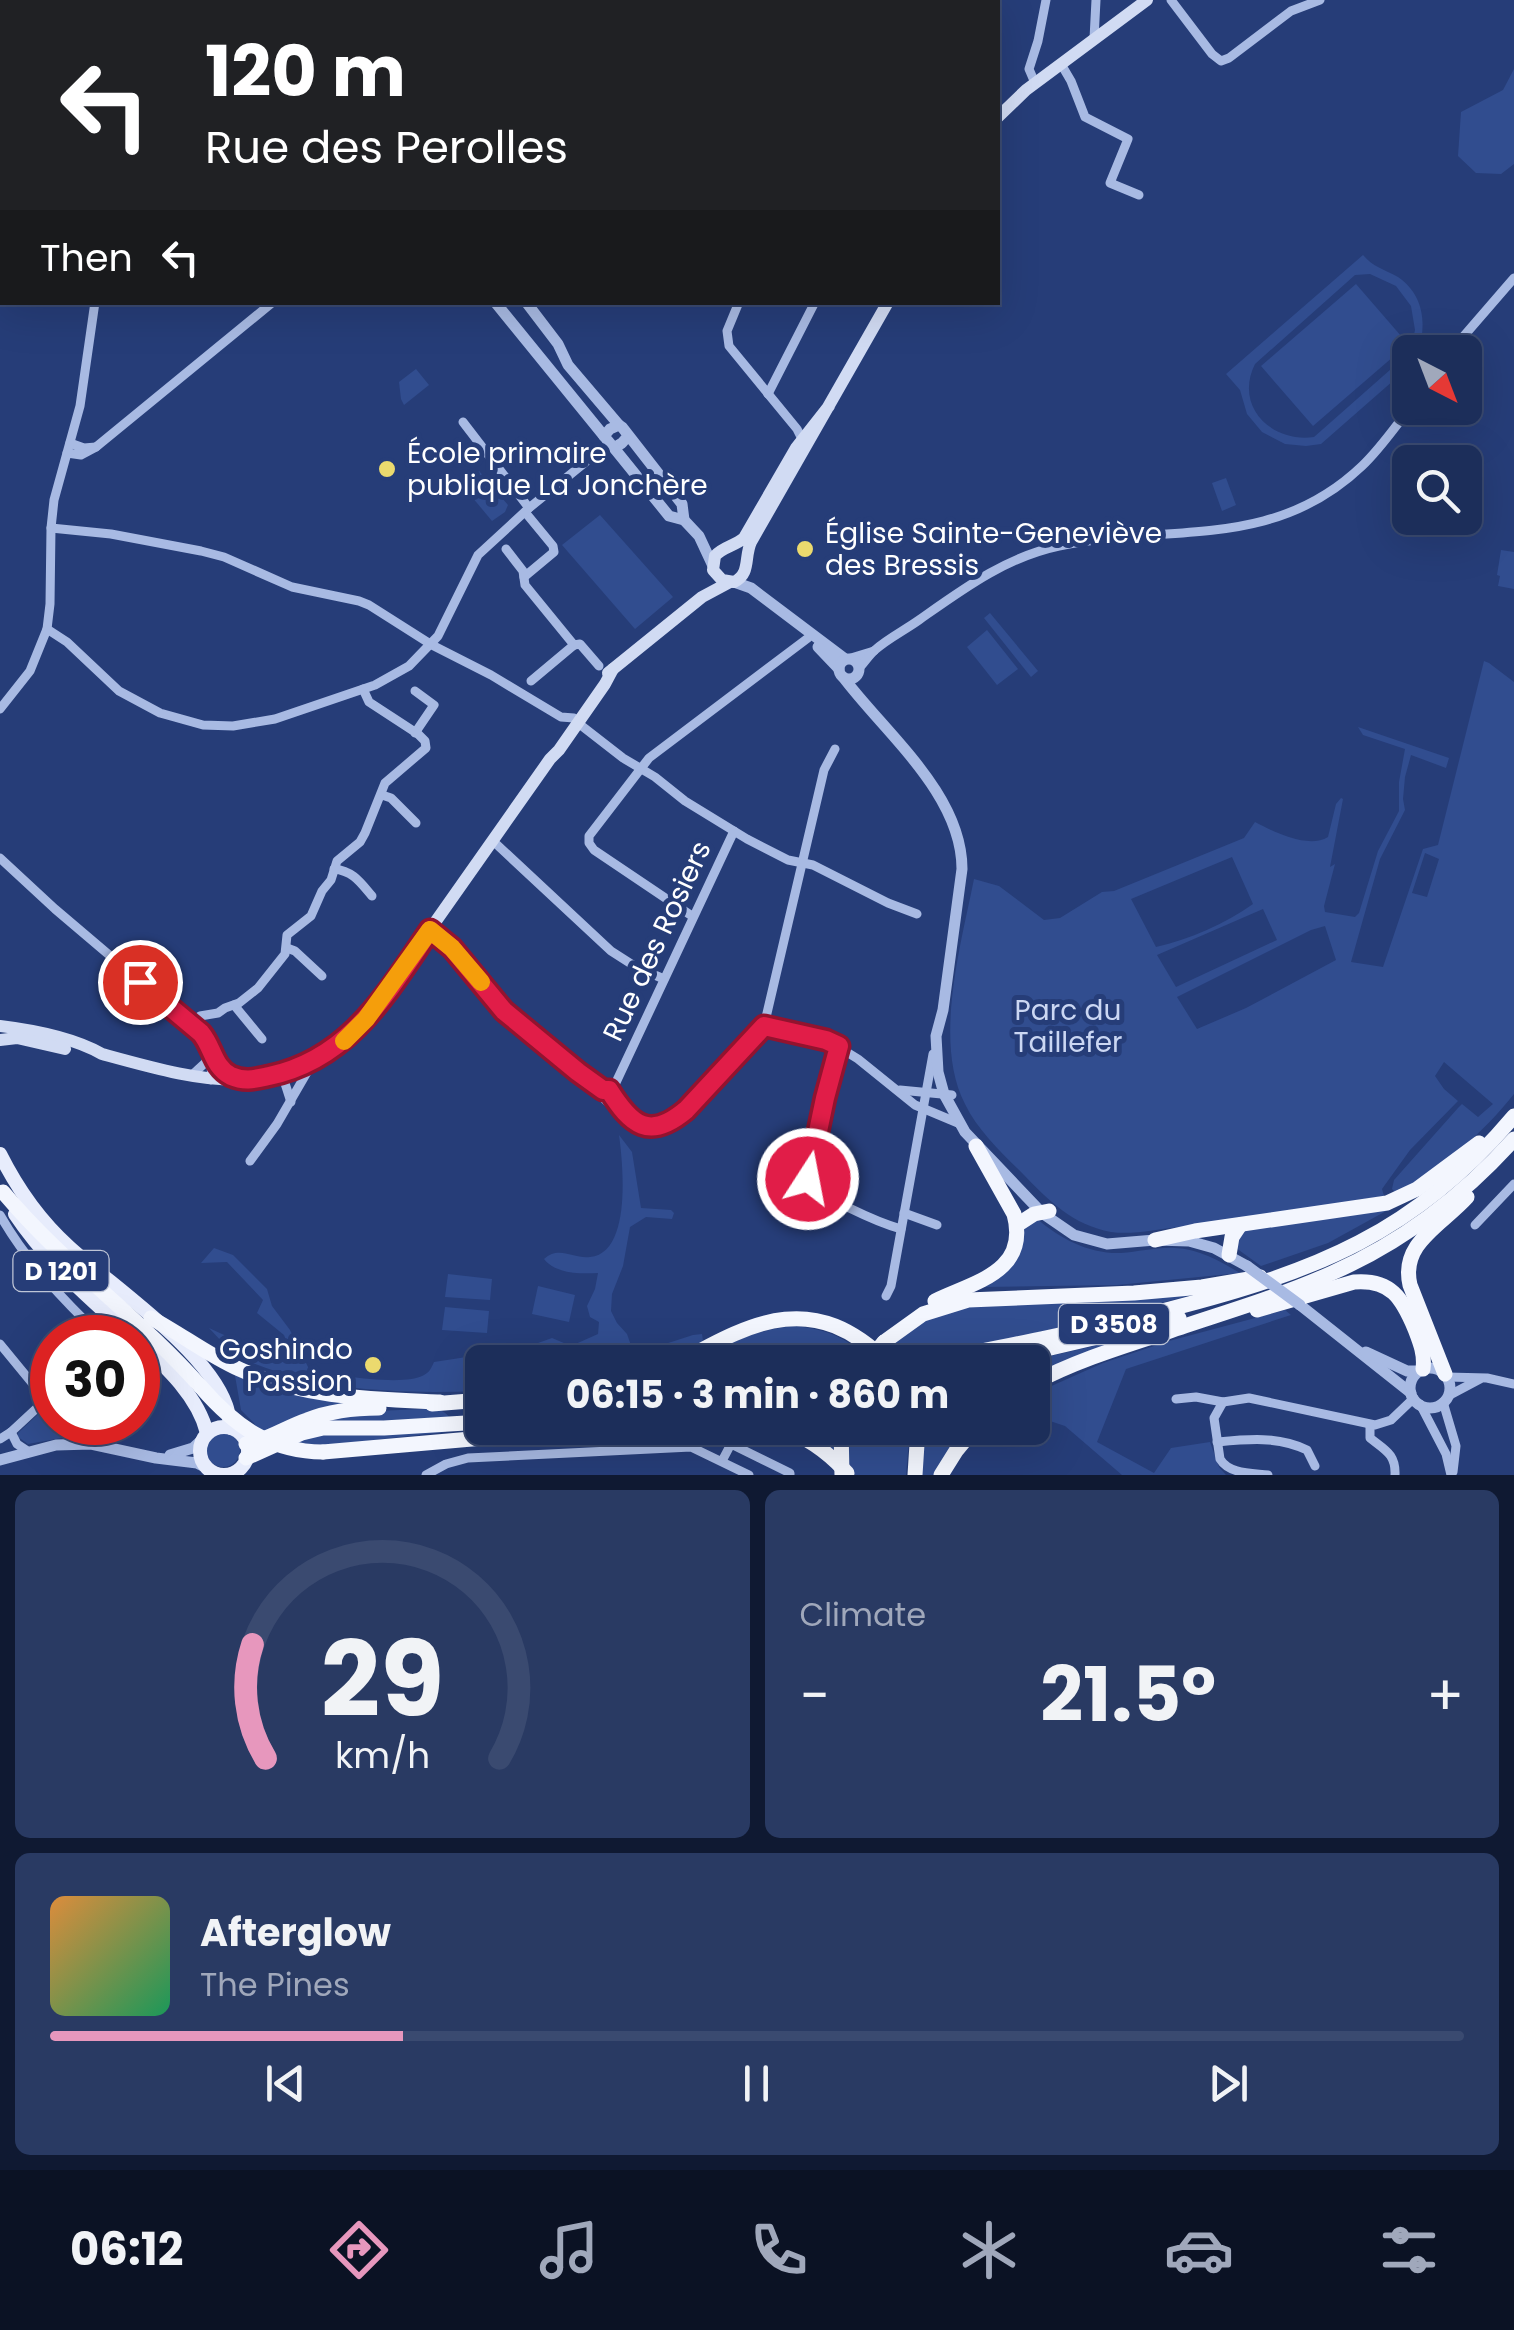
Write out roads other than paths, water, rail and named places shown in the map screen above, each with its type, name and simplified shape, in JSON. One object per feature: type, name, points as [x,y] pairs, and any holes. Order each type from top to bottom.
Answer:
[{"type":"highway","points":[[1155,1240],[1394,1200],[1428,1182],[1514,1116]]},
{"type":"highway","name":"D 3508","points":[[1008,1345],[1301,1278],[1419,1207],[1472,1162],[1514,1116]]},
{"type":"highway","points":[[1446,1375],[1410,1286],[1408,1260],[1418,1244],[1474,1191],[1514,1139]]},
{"type":"highway","name":"D 3508","points":[[1050,1349],[1102,1338],[1359,1260],[1420,1224],[1473,1181],[1514,1139]]},
{"type":"highway","points":[[887,1345],[909,1318],[928,1304],[996,1273],[1010,1256],[1017,1226],[976,1146]]},
{"type":"highway","points":[[1,1190],[61,1256],[151,1334],[228,1418],[257,1437],[295,1450],[323,1452],[465,1440]]},
{"type":"highway","points":[[1017,1226],[1025,1218],[1045,1212]]},
{"type":"highway","points":[[1229,1255],[1232,1237],[1240,1225]]},
{"type":"highway","points":[[1050,1376],[1301,1278]]},
{"type":"highway","points":[[890,1345],[923,1314],[968,1300],[1301,1278]]},
{"type":"highway","points":[[1166,1332],[1346,1284],[1369,1282],[1391,1290],[1402,1302],[1420,1342],[1424,1362],[1421,1370]]},
{"type":"highway","points":[[712,1345],[765,1322],[808,1320],[836,1327],[866,1345]]},
{"type":"highway","points":[[160,1323],[232,1365],[278,1383],[347,1397],[440,1402]]},
{"type":"highway","points":[[243,1461],[264,1440],[329,1413],[465,1401]]},
{"type":"highway","points":[[243,1461],[316,1429],[465,1424]]},
{"type":"highway","points":[[815,1445],[845,1475]]},
{"type":"highway","points":[[843,1445],[845,1475]]},
{"type":"highway","points":[[915,1475],[917,1445]]},
{"type":"highway","points":[[941,1475],[960,1445]]},
{"type":"main road","points":[[1000,113],[1147,0]]},
{"type":"main road","points":[[0,1040],[17,1038],[102,1054],[190,1077],[247,1081],[282,1074],[313,1061],[350,1036],[559,750],[569,723],[606,668],[702,597],[741,578],[751,542],[886,305]]},
{"type":"main road","points":[[702,597],[714,570],[715,556],[749,532],[802,439],[829,406]]},
{"type":"main road","points":[[725,549],[740,551],[747,564]]},
{"type":"main road","points":[[714,570],[722,580],[732,582]]},
{"type":"main road","points":[[0,1026],[88,1046],[102,1054]]},
{"type":"main road","name":"D 1201","points":[[0,1154],[20,1192],[41,1219],[148,1315]]},
{"type":"main road","name":"D 1201","points":[[1,1190],[38,1246],[109,1315]]},
{"type":"main road","name":"D 1201","points":[[160,1325],[213,1380],[226,1404],[230,1428]]},
{"type":"main road","name":"D 1201","points":[[160,1362],[201,1415],[206,1435]]},
{"type":"main road","points":[[215,1428],[230,1428],[243,1436],[243,1461],[230,1474],[219,1473],[200,1456],[200,1449],[206,1435],[215,1428]]},
{"type":"street","points":[[1036,83],[1029,69],[1046,0]]},
{"type":"street","points":[[1171,0],[1212,54],[1221,60],[1294,9],[1320,0]]},
{"type":"street","points":[[1096,3],[1100,16],[1111,26]]},
{"type":"street","points":[[1094,39],[1096,3]]},
{"type":"street","points":[[1061,64],[1085,118],[1128,139],[1110,183],[1139,195]]},
{"type":"street","points":[[1465,335],[1514,278]]},
{"type":"street","points":[[0,709],[30,671],[47,629],[54,500],[86,377],[95,305]]},
{"type":"street","points":[[68,448],[81,456],[96,446],[270,305]]},
{"type":"street","points":[[497,305],[669,516],[684,520],[699,536],[714,570]]},
{"type":"street","points":[[528,305],[572,369],[682,504],[684,520]]},
{"type":"street","points":[[738,305],[727,341],[798,429],[803,448],[797,464]]},
{"type":"street","points":[[768,394],[813,305]]},
{"type":"street","points":[[463,422],[553,546],[554,552],[524,576]]},
{"type":"street","points":[[47,629],[67,642],[119,691],[149,709],[196,724],[233,726],[275,720],[363,689],[396,675],[432,645],[478,555],[609,442],[618,424]]},
{"type":"street","points":[[850,667],[972,583],[1034,553],[1094,540],[1225,530],[1294,511],[1360,469],[1396,425]]},
{"type":"street","points":[[609,442],[622,444],[628,436]]},
{"type":"street","points":[[51,528],[111,534],[201,551],[292,587],[369,605],[432,645],[544,706],[734,830],[788,860],[815,866],[917,914]]},
{"type":"street","points":[[699,536],[725,549]]},
{"type":"street","points":[[506,549],[523,571],[526,584],[574,645]]},
{"type":"street","points":[[747,564],[765,598]]},
{"type":"street","points":[[732,582],[765,598],[850,667],[866,702],[937,792],[956,829],[962,856],[942,1010],[886,1296]]},
{"type":"street","points":[[788,617],[808,638],[850,667]]},
{"type":"street","points":[[692,916],[594,850],[589,836],[640,768],[660,748],[808,638]]},
{"type":"street","points":[[532,681],[574,645],[580,644],[606,668]]},
{"type":"street","points":[[322,976],[287,948],[287,935],[311,916],[337,862],[360,842],[385,783],[426,748],[415,732],[369,702],[363,689]]},
{"type":"street","points":[[414,692],[434,704],[415,732]]},
{"type":"street","points":[[430,930],[452,948],[504,1011],[632,1120],[656,1127],[672,1122],[764,1026],[824,770],[835,749]]},
{"type":"street","points":[[382,795],[391,798],[416,822]]},
{"type":"street","name":"Rue des Rosiers","points":[[606,1094],[621,1070],[734,830]]},
{"type":"street","points":[[493,841],[612,951],[664,979]]},
{"type":"street","points":[[0,858],[208,1041],[211,1080]]},
{"type":"street","points":[[334,869],[353,874],[372,896]]},
{"type":"street","points":[[191,1025],[200,1016],[218,1013],[258,988],[287,948]]},
{"type":"street","points":[[234,1004],[262,1039]]},
{"type":"street","points":[[942,1010],[948,1097],[1045,1212]]},
{"type":"street","points":[[764,1026],[839,1046],[924,1110],[958,1123]]},
{"type":"street","points":[[936,1036],[938,1072],[958,1123],[976,1146],[1045,1212],[1086,1232],[1137,1242],[1179,1240],[1229,1255],[1353,1346],[1429,1408],[1483,1378]]},
{"type":"street","points":[[839,1046],[808,1179],[818,1190],[901,1229]]},
{"type":"street","points":[[190,1077],[206,1063],[210,1053]]},
{"type":"street","points":[[210,1053],[225,1072],[247,1081]]},
{"type":"street","points":[[250,1160],[291,1102],[313,1061]]},
{"type":"street","points":[[282,1074],[291,1102]]},
{"type":"street","points":[[898,1090],[948,1097]]},
{"type":"street","points":[[935,1114],[948,1097]]},
{"type":"street","points":[[1474,1225],[1514,1184]]},
{"type":"street","points":[[904,1213],[937,1225]]},
{"type":"street","points":[[0,1215],[11,1234],[80,1315]]},
{"type":"street","points":[[0,1344],[30,1376]]},
{"type":"street","points":[[1353,1346],[1407,1371],[1434,1368],[1446,1375],[1514,1384]]},
{"type":"street","points":[[1421,1370],[1413,1378],[1415,1399],[1446,1454],[1452,1475]]},
{"type":"street","points":[[1446,1375],[1450,1388],[1446,1399],[1456,1446],[1452,1475]]},
{"type":"street","points":[[1176,1399],[1196,1397],[1223,1402],[1249,1398],[1370,1425],[1391,1420],[1415,1399]]},
{"type":"street","points":[[1223,1402],[1214,1418],[1224,1466],[1268,1475]]},
{"type":"street","points":[[0,1439],[30,1414]]},
{"type":"street","points":[[1370,1425],[1370,1438],[1395,1462],[1395,1475]]},
{"type":"street","points":[[11,1432],[17,1444],[28,1450]]},
{"type":"street","points":[[156,1458],[193,1448],[206,1435]]},
{"type":"street","points":[[1218,1442],[1266,1438],[1304,1448],[1315,1466]]},
{"type":"street","points":[[0,1450],[91,1444],[197,1463],[219,1473]]},
{"type":"street","points":[[722,1462],[731,1444],[790,1475]]},
{"type":"street","points":[[426,1475],[468,1458],[691,1446],[748,1475]]},
{"type":"street","points":[[0,1460],[28,1450]]},
{"type":"place","name":"École primaire publique La Jonchère","points":[[387,469]]},
{"type":"place","name":"Église Sainte-Geneviève des Bressis","points":[[805,549]]},
{"type":"place","name":"Goshindo Passion","points":[[373,1365]]},
{"type":"park label","name":"Parc du Taillefer","points":[[1068,1026]]}]
